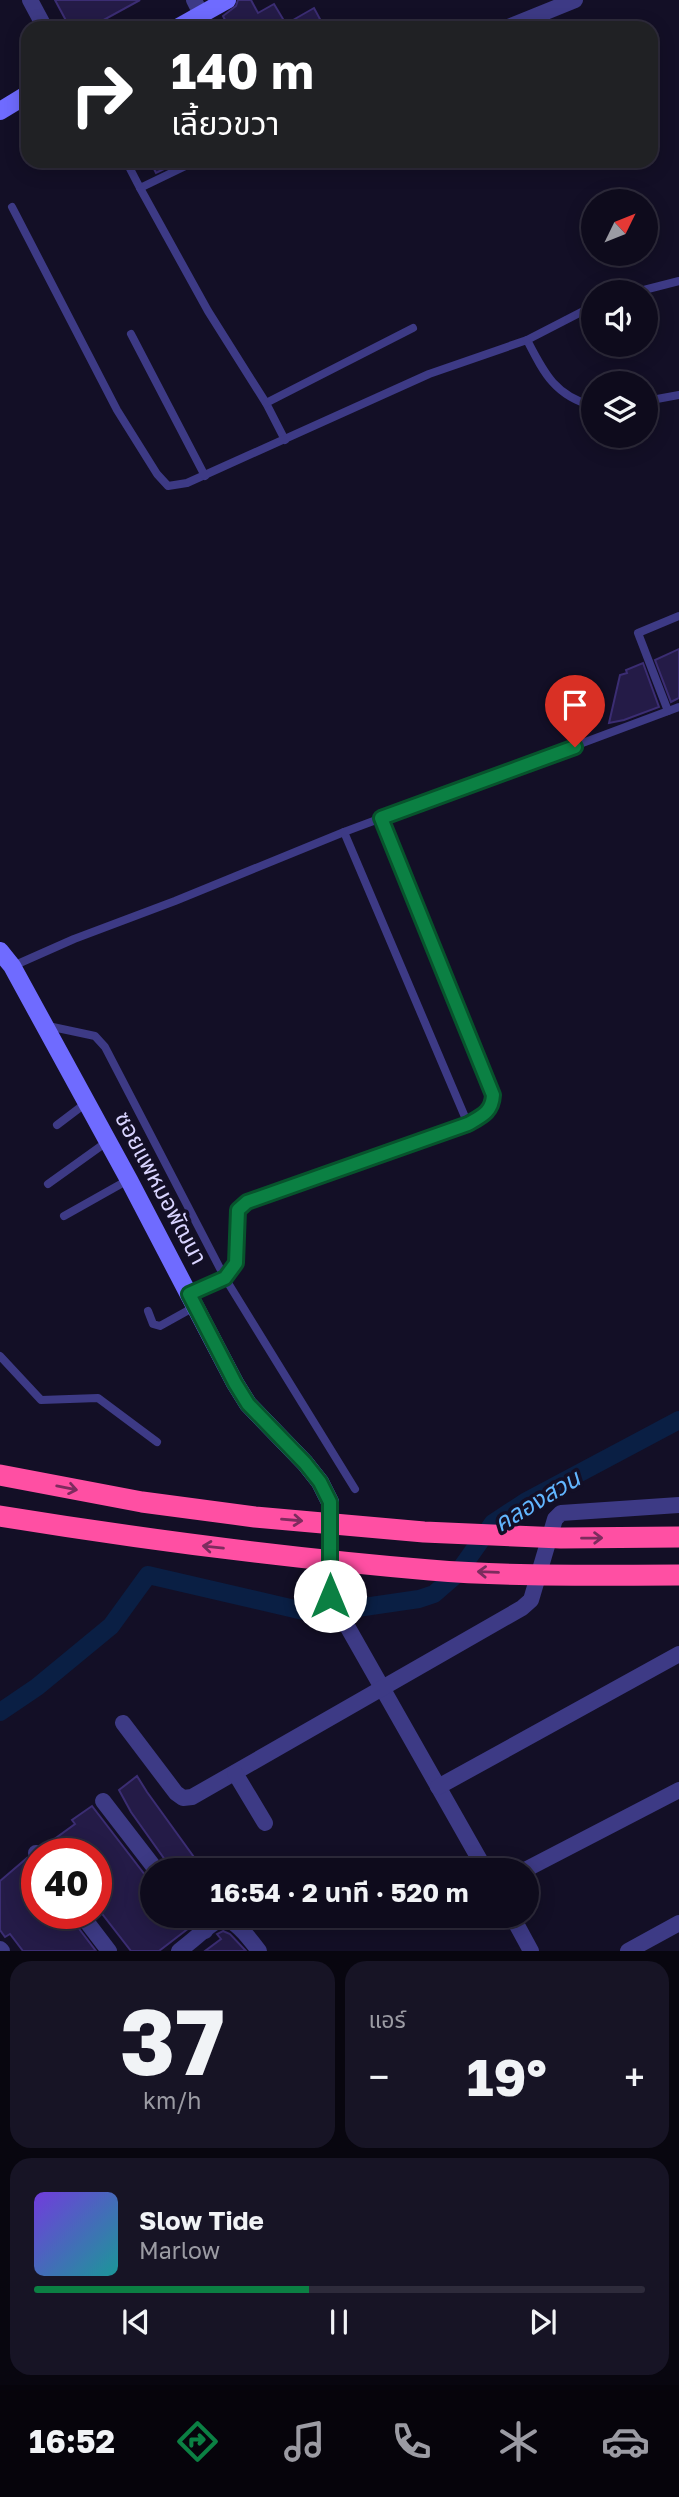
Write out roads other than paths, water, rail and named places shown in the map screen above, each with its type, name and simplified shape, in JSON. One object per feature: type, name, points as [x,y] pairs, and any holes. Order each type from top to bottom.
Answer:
[{"type":"highway","points":[[0,1475],[142,1502],[256,1517],[424,1532],[547,1538],[679,1537]]},
{"type":"highway","points":[[0,1516],[126,1537],[432,1571],[679,1575]]},
{"type":"street","points":[[30,0],[41,21]]},
{"type":"street","points":[[184,21],[197,7],[227,0]]},
{"type":"street","points":[[523,21],[575,0]]},
{"type":"street","points":[[0,111],[21,98]]},
{"type":"street","name":"ซอยแพหมอพัฒนา","points":[[0,951],[12,967],[87,1102],[248,1404],[320,1482],[330,1502],[330,1596]]},
{"type":"street","points":[[123,1723],[176,1793],[183,1798],[192,1797],[513,1614],[531,1600],[555,1520],[561,1513],[679,1505]]},
{"type":"street","points":[[330,1596],[479,1858]]},
{"type":"street","points":[[438,1787],[679,1654]]},
{"type":"street","points":[[234,1773],[265,1823]]},
{"type":"street","points":[[539,1863],[679,1790]]},
{"type":"street","points":[[103,1801],[148,1858]]},
{"type":"street","points":[[179,1951],[225,1918],[243,1929],[259,1951]]},
{"type":"street","points":[[628,1951],[679,1923]]},
{"type":"street","points":[[519,1928],[531,1951]]},
{"type":"street","points":[[92,1929],[108,1951]]},
{"type":"lane","points":[[130,168],[208,311],[266,403],[285,440]]},
{"type":"lane","points":[[140,188],[181,168]]},
{"type":"lane","points":[[12,207],[117,410],[157,474],[168,486],[205,476],[429,374],[527,340],[581,312]]},
{"type":"lane","points":[[658,286],[679,281]]},
{"type":"lane","points":[[266,403],[413,328]]},
{"type":"lane","points":[[131,334],[205,476]]},
{"type":"lane","points":[[527,340],[543,371],[558,390],[581,403]]},
{"type":"lane","points":[[658,399],[679,395]]},
{"type":"lane","points":[[668,711],[638,633],[679,616]]},
{"type":"lane","points":[[12,967],[74,939],[344,832],[679,707]]},
{"type":"lane","points":[[148,1311],[153,1324],[160,1326],[225,1278],[236,1263],[238,1210],[247,1202],[468,1124],[487,1113],[492,1106],[493,1095],[381,818]]},
{"type":"lane","points":[[344,832],[468,1124]]},
{"type":"lane","points":[[45,1026],[95,1036],[105,1047],[225,1278],[355,1489]]},
{"type":"lane","points":[[57,1125],[87,1102]]},
{"type":"lane","points":[[48,1184],[108,1141]]},
{"type":"lane","points":[[64,1216],[129,1180]]},
{"type":"lane","points":[[0,1356],[41,1400],[98,1398],[157,1442]]},
{"type":"waterway","name":"คลองสวน","points":[[0,1712],[37,1687],[111,1626],[148,1575],[316,1614],[419,1599],[434,1594],[457,1574],[493,1523],[525,1502],[679,1420]]}]
